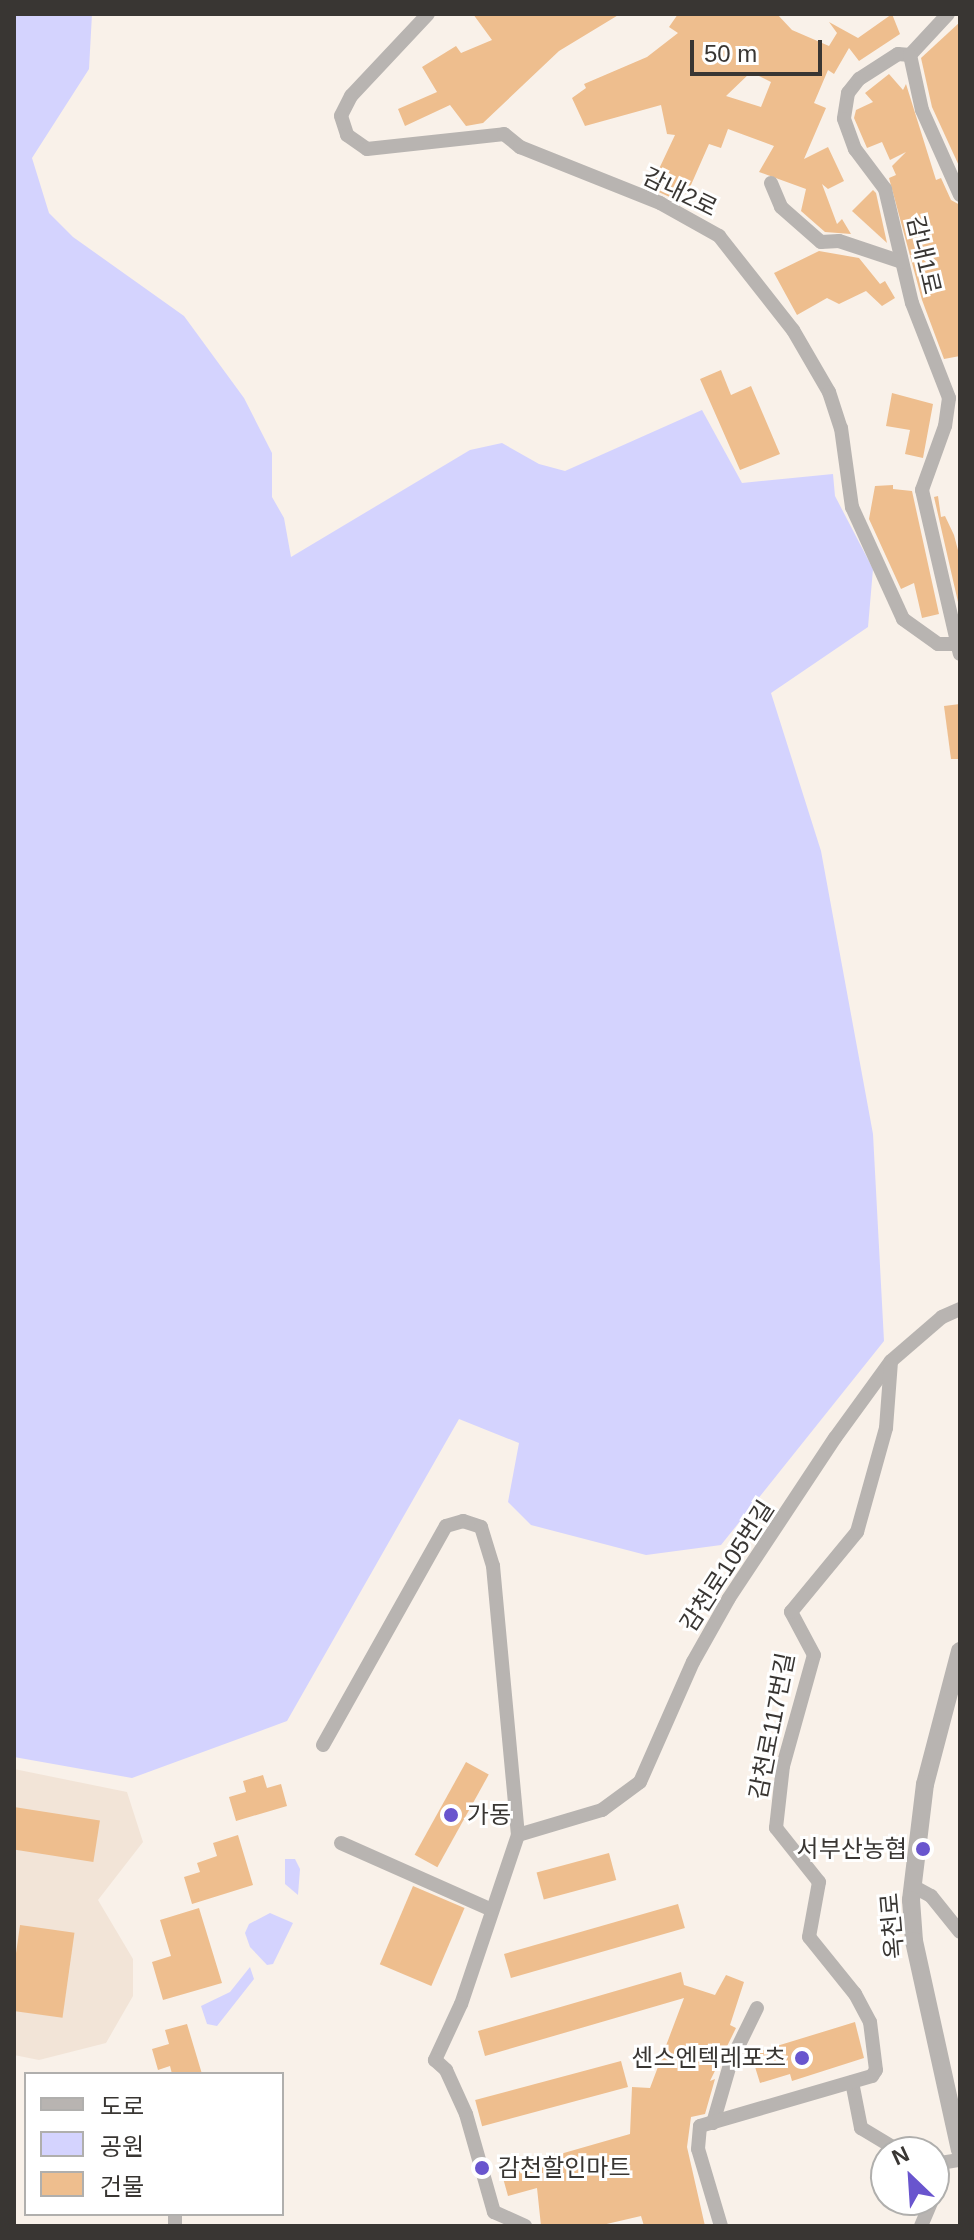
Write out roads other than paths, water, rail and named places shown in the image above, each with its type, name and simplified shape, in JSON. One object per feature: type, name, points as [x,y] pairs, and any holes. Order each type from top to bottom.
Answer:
[{"type":"street","name":"감내2로","points":[[428,14],[351,96],[341,116],[347,135],[367,149],[504,134],[520,147],[660,203],[719,236],[793,330],[829,392],[841,428],[852,507],[903,619],[938,644],[959,649]]},
{"type":"street","name":"감내1로","points":[[948,14],[910,55],[898,54],[859,79],[844,109],[855,149],[885,189],[912,303],[949,398],[945,426],[922,490],[959,649]]},
{"type":"street","points":[[910,55],[922,110],[960,195]]},
{"type":"street","points":[[771,183],[781,207],[821,242],[839,241],[902,262]]},
{"type":"street","name":"감천로105번길","points":[[518,1835],[602,1810],[640,1782],[693,1662],[729,1598],[891,1361],[942,1317],[960,1309]]},
{"type":"street","name":"감천로117번길","points":[[852,2082],[876,2070],[870,2022],[855,1994],[809,1937],[819,1882],[776,1828],[783,1766],[814,1655],[791,1612],[857,1532],[886,1428],[891,1361]]},
{"type":"street","points":[[323,1745],[446,1526],[463,1521],[481,1527],[493,1566],[518,1835],[490,1909],[461,2004],[435,2060],[446,2070],[466,2114],[494,2212],[525,2226]]},
{"type":"street","name":"옥천로","points":[[960,1651],[925,1784],[911,1885],[914,1941],[960,2150]]},
{"type":"street","points":[[341,1843],[490,1909]]},
{"type":"street","points":[[911,1885],[931,1896],[960,1932]]},
{"type":"street","points":[[713,2123],[731,2061],[757,2008]]},
{"type":"street","points":[[721,2226],[707,2193],[697,2130],[852,2082],[861,2128],[874,2136]]},
{"type":"place","name":"가동","points":[[451,1815]]},
{"type":"place","name":"서부산농협","points":[[923,1849]]},
{"type":"place","name":"센스엔텍레포츠","points":[[802,2058]]},
{"type":"place","name":"감천할인마트","points":[[482,2168]]}]
